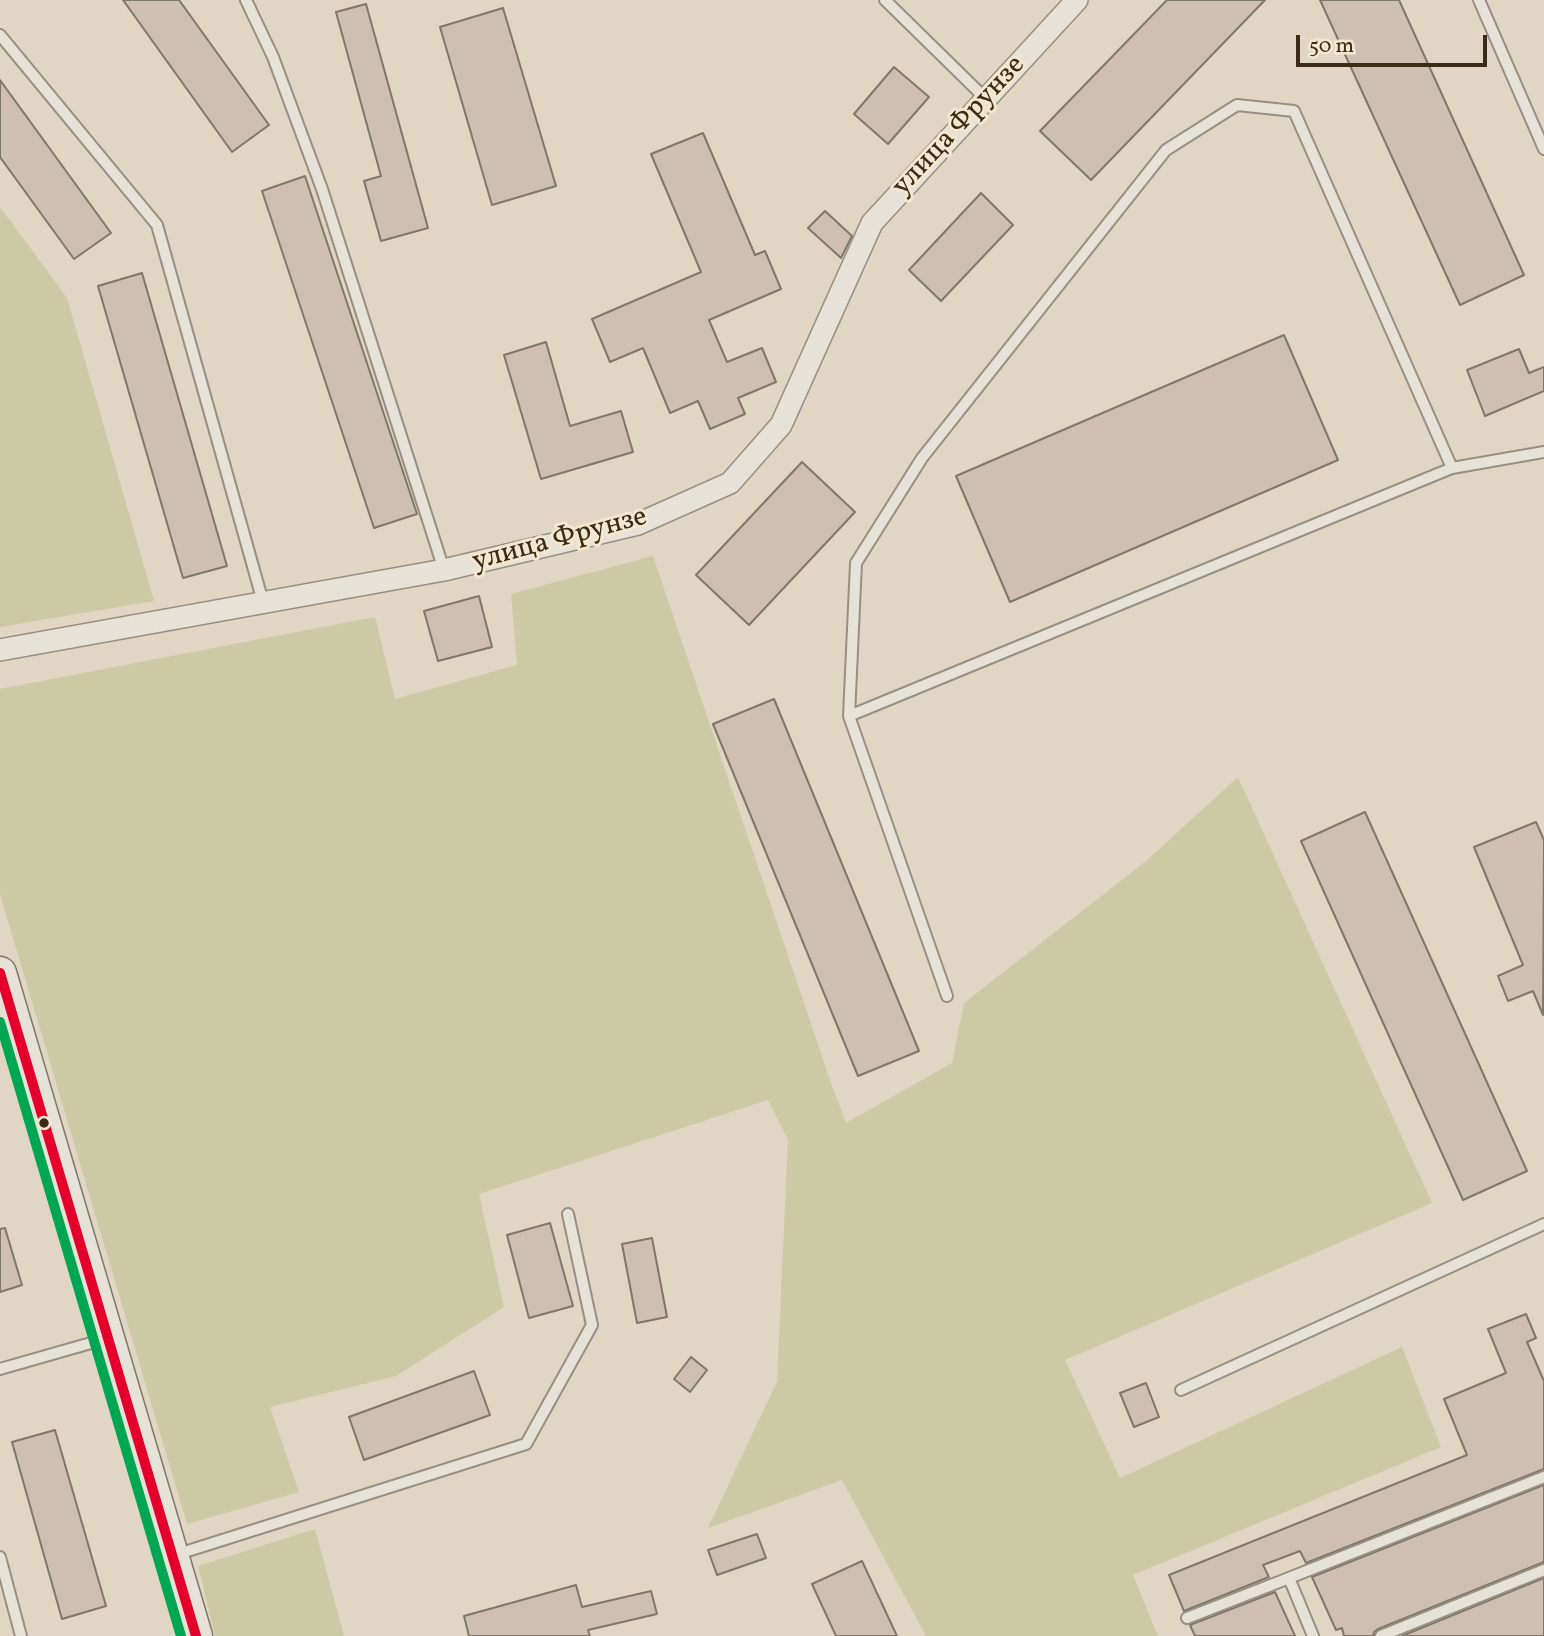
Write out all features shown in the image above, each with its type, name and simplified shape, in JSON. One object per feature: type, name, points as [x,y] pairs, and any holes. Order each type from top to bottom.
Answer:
[{"type":"main road","points":[[0,973],[196,1636]]},
{"type":"street","name":"улица Фрунзе","points":[[0,650],[444,570],[638,524],[730,482],[781,425],[872,223],[1077,0]]},
{"type":"lane","points":[[246,0],[273,57],[322,188],[444,570]]},
{"type":"lane","points":[[885,0],[986,99]]},
{"type":"lane","points":[[1479,0],[1544,149]]},
{"type":"lane","points":[[0,35],[157,225],[263,603]]},
{"type":"lane","points":[[947,996],[849,716],[856,563],[922,458],[1166,150],[1237,105],[1294,111],[1452,468]]},
{"type":"lane","points":[[849,716],[1452,468],[1544,453]]},
{"type":"lane","points":[[173,1556],[526,1444],[592,1325],[568,1214]]},
{"type":"lane","points":[[1181,1390],[1544,1224]]},
{"type":"lane","points":[[0,1369],[108,1338]]},
{"type":"lane","points":[[1187,1618],[1544,1477]]},
{"type":"lane","points":[[0,1558],[21,1636]]},
{"type":"lane","points":[[1381,1636],[1544,1570]]},
{"type":"lane","points":[[1289,1578],[1313,1636]]},
{"type":"shaded area","points":[[0,207],[67,298],[154,601],[0,627]]},
{"type":"shaded area","points":[[653,556],[846,1123],[952,1063],[964,1003],[1145,862],[1238,777],[1432,1203],[1065,1360],[1120,1478],[1402,1347],[1441,1447],[1133,1575],[1158,1636],[926,1636],[842,1480],[708,1528],[777,1382],[788,1140],[768,1100],[479,1194],[504,1307],[396,1376],[270,1407],[299,1492],[187,1524],[0,894],[0,689],[375,617],[395,699],[517,665],[511,594]]},
{"type":"shaded area","points":[[315,1529],[344,1636],[215,1636],[198,1566]]},
{"type":"building","points":[[123,0],[179,0],[269,125],[232,152]]},
{"type":"building","points":[[1167,0],[1265,0],[1091,180],[1040,131]]},
{"type":"building","points":[[1320,0],[1399,0],[1524,275],[1460,305]]},
{"type":"building","points":[[366,4],[428,228],[381,241],[364,181],[381,176],[336,12]]},
{"type":"building","points":[[503,8],[556,186],[492,205],[440,27]]},
{"type":"building","points":[[894,67],[929,97],[888,144],[854,114]]},
{"type":"building","points":[[0,80],[111,233],[74,259],[0,157]]},
{"type":"building","points":[[703,133],[755,255],[765,251],[781,289],[709,320],[727,362],[762,348],[776,382],[738,398],[745,414],[710,429],[698,401],[670,413],[643,348],[610,362],[592,319],[701,272],[651,154]]},
{"type":"building","points":[[305,176],[417,514],[374,528],[262,191]]},
{"type":"building","points":[[981,193],[1013,225],[941,301],[909,270]]},
{"type":"building","points":[[825,211],[852,236],[841,258],[808,228]]},
{"type":"building","points":[[142,273],[227,566],[183,578],[98,286]]},
{"type":"building","points":[[1284,335],[1338,460],[1010,602],[956,476]]},
{"type":"building","points":[[546,342],[570,426],[621,411],[633,452],[541,479],[504,355]]},
{"type":"building","points":[[1519,349],[1529,373],[1544,367],[1544,391],[1485,416],[1467,370]]},
{"type":"building","points":[[802,462],[855,512],[749,625],[696,575]]},
{"type":"building","points":[[479,596],[492,647],[438,661],[424,611]]},
{"type":"building","points":[[774,699],[919,1051],[858,1076],[713,724]]},
{"type":"building","points":[[1365,812],[1527,1171],[1463,1200],[1301,841]]},
{"type":"building","points":[[1536,822],[1544,840],[1543,1015],[1533,991],[1508,1001],[1498,976],[1523,965],[1474,847]]},
{"type":"building","points":[[550,1223],[573,1306],[529,1318],[507,1235]]},
{"type":"building","points":[[5,1228],[22,1285],[0,1292],[0,1229]]},
{"type":"building","points":[[652,1238],[667,1317],[637,1323],[622,1244]]},
{"type":"building","points":[[1526,1314],[1536,1338],[1527,1342],[1544,1381],[1544,1469],[1306,1563],[1300,1551],[1263,1565],[1269,1577],[1184,1611],[1169,1575],[1467,1455],[1444,1399],[1506,1373],[1488,1329]]},
{"type":"building","points":[[691,1357],[707,1370],[690,1392],[674,1379]]},
{"type":"building","points":[[474,1371],[490,1415],[364,1460],[349,1417]]},
{"type":"building","points":[[1146,1383],[1159,1417],[1134,1427],[1120,1393]]},
{"type":"building","points":[[55,1430],[106,1606],[62,1619],[12,1442]]},
{"type":"building","points":[[1544,1485],[1544,1562],[1378,1629],[1373,1636],[1344,1636],[1342,1628],[1336,1630],[1312,1577]]},
{"type":"building","points":[[757,1534],[766,1558],[717,1575],[708,1550]]},
{"type":"building","points":[[862,1561],[897,1636],[836,1636],[812,1584]]},
{"type":"building","points":[[1544,1578],[1544,1636],[1402,1636]]},
{"type":"building","points":[[576,1585],[582,1607],[651,1591],[657,1614],[588,1630],[590,1636],[469,1636],[464,1616]]},
{"type":"building","points":[[1275,1592],[1295,1636],[1195,1636],[1190,1625]]},
{"type":"transit line","points":[[0,973],[196,1636]]},
{"type":"transit line","points":[[0,1022],[181,1636]]}]
